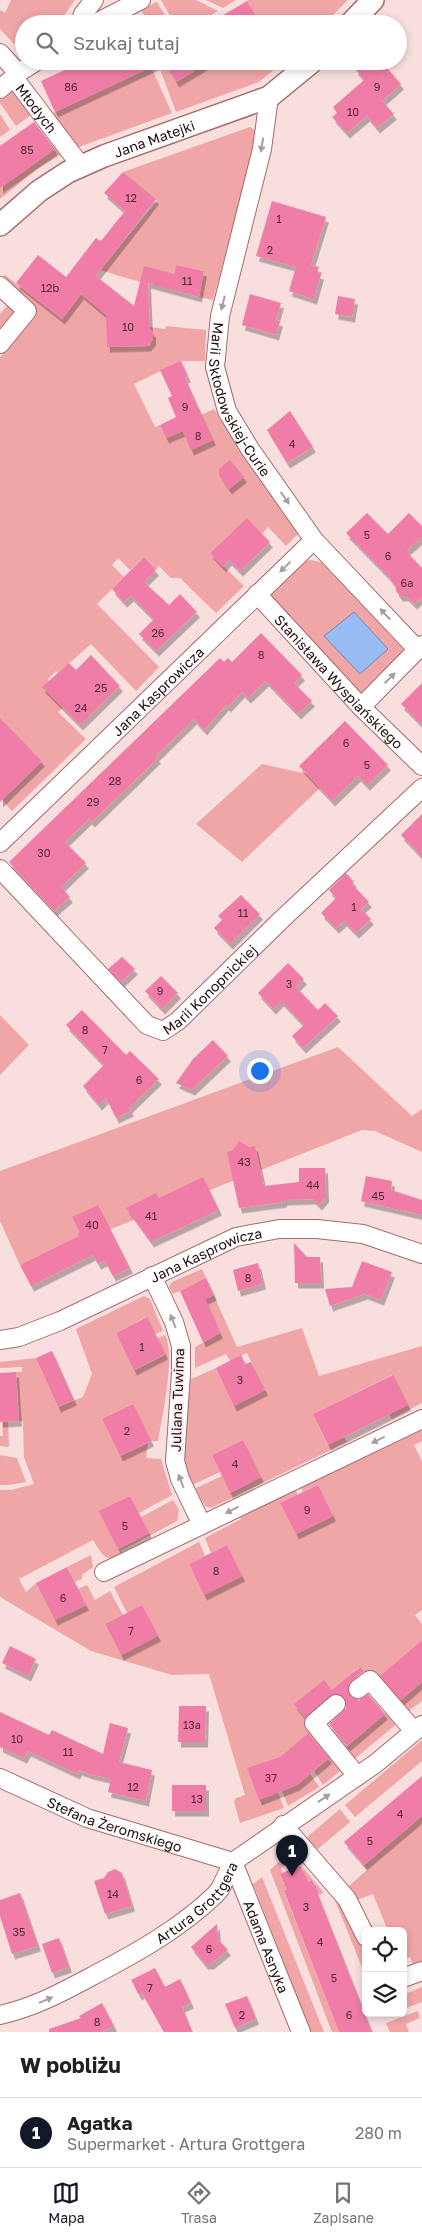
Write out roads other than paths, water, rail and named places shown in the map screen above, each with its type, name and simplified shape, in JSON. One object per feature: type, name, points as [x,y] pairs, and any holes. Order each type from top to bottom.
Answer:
[{"type":"street","points":[[83,15],[94,0]]},
{"type":"street","points":[[112,15],[141,0]]},
{"type":"street","points":[[359,15],[373,0]]},
{"type":"street","name":"Młodych","points":[[0,52],[81,166]]},
{"type":"street","points":[[0,89],[24,70]]},
{"type":"street","name":"Jana Matejki","points":[[0,225],[38,191],[81,166],[269,97],[302,70]]},
{"type":"street","name":"Marii Skłodowskiej-Curie","points":[[269,97],[262,149],[220,316],[216,367],[227,411],[250,449],[314,540],[420,648]]},
{"type":"street","points":[[0,286],[27,311],[0,344]]},
{"type":"street","name":"Jana Kasprowicza","points":[[0,843],[314,540]]},
{"type":"street","name":"Stanisława Wyspiańskiego","points":[[257,594],[362,707],[422,766]]},
{"type":"street","points":[[362,707],[420,648]]},
{"type":"street","name":"Marii Konopnickiej","points":[[0,870],[147,1025],[163,1031],[178,1021],[280,921],[422,788]]},
{"type":"street","name":"Jana Kasprowicza","points":[[0,1340],[19,1337],[60,1321],[236,1237],[279,1229],[318,1229],[363,1234],[422,1254]]},
{"type":"street","name":"Juliana Tuwima","points":[[152,1276],[174,1322],[181,1346],[175,1461],[180,1479],[202,1525]]},
{"type":"street","points":[[104,1572],[422,1419]]},
{"type":"street","points":[[358,1689],[370,1680],[418,1728]]},
{"type":"street","points":[[336,1704],[314,1723],[357,1776]]},
{"type":"street","name":"Artura Grottgera","points":[[0,2015],[56,1996],[157,1942],[215,1895],[224,1884],[233,1862],[375,1764],[418,1728]]},
{"type":"street","name":"Stefana Żeromskiego","points":[[0,1778],[86,1818],[233,1862]]},
{"type":"street","points":[[283,1826],[347,1899],[362,1929]]},
{"type":"street","name":"Adama Asnyka","points":[[233,1862],[301,2032]]},
{"type":"street","points":[[407,1977],[422,1971]]},
{"type":"water","points":[[354,612],[388,649],[360,674],[324,636]]},
{"type":"place","name":"Agatka","points":[[292,1876]]}]
